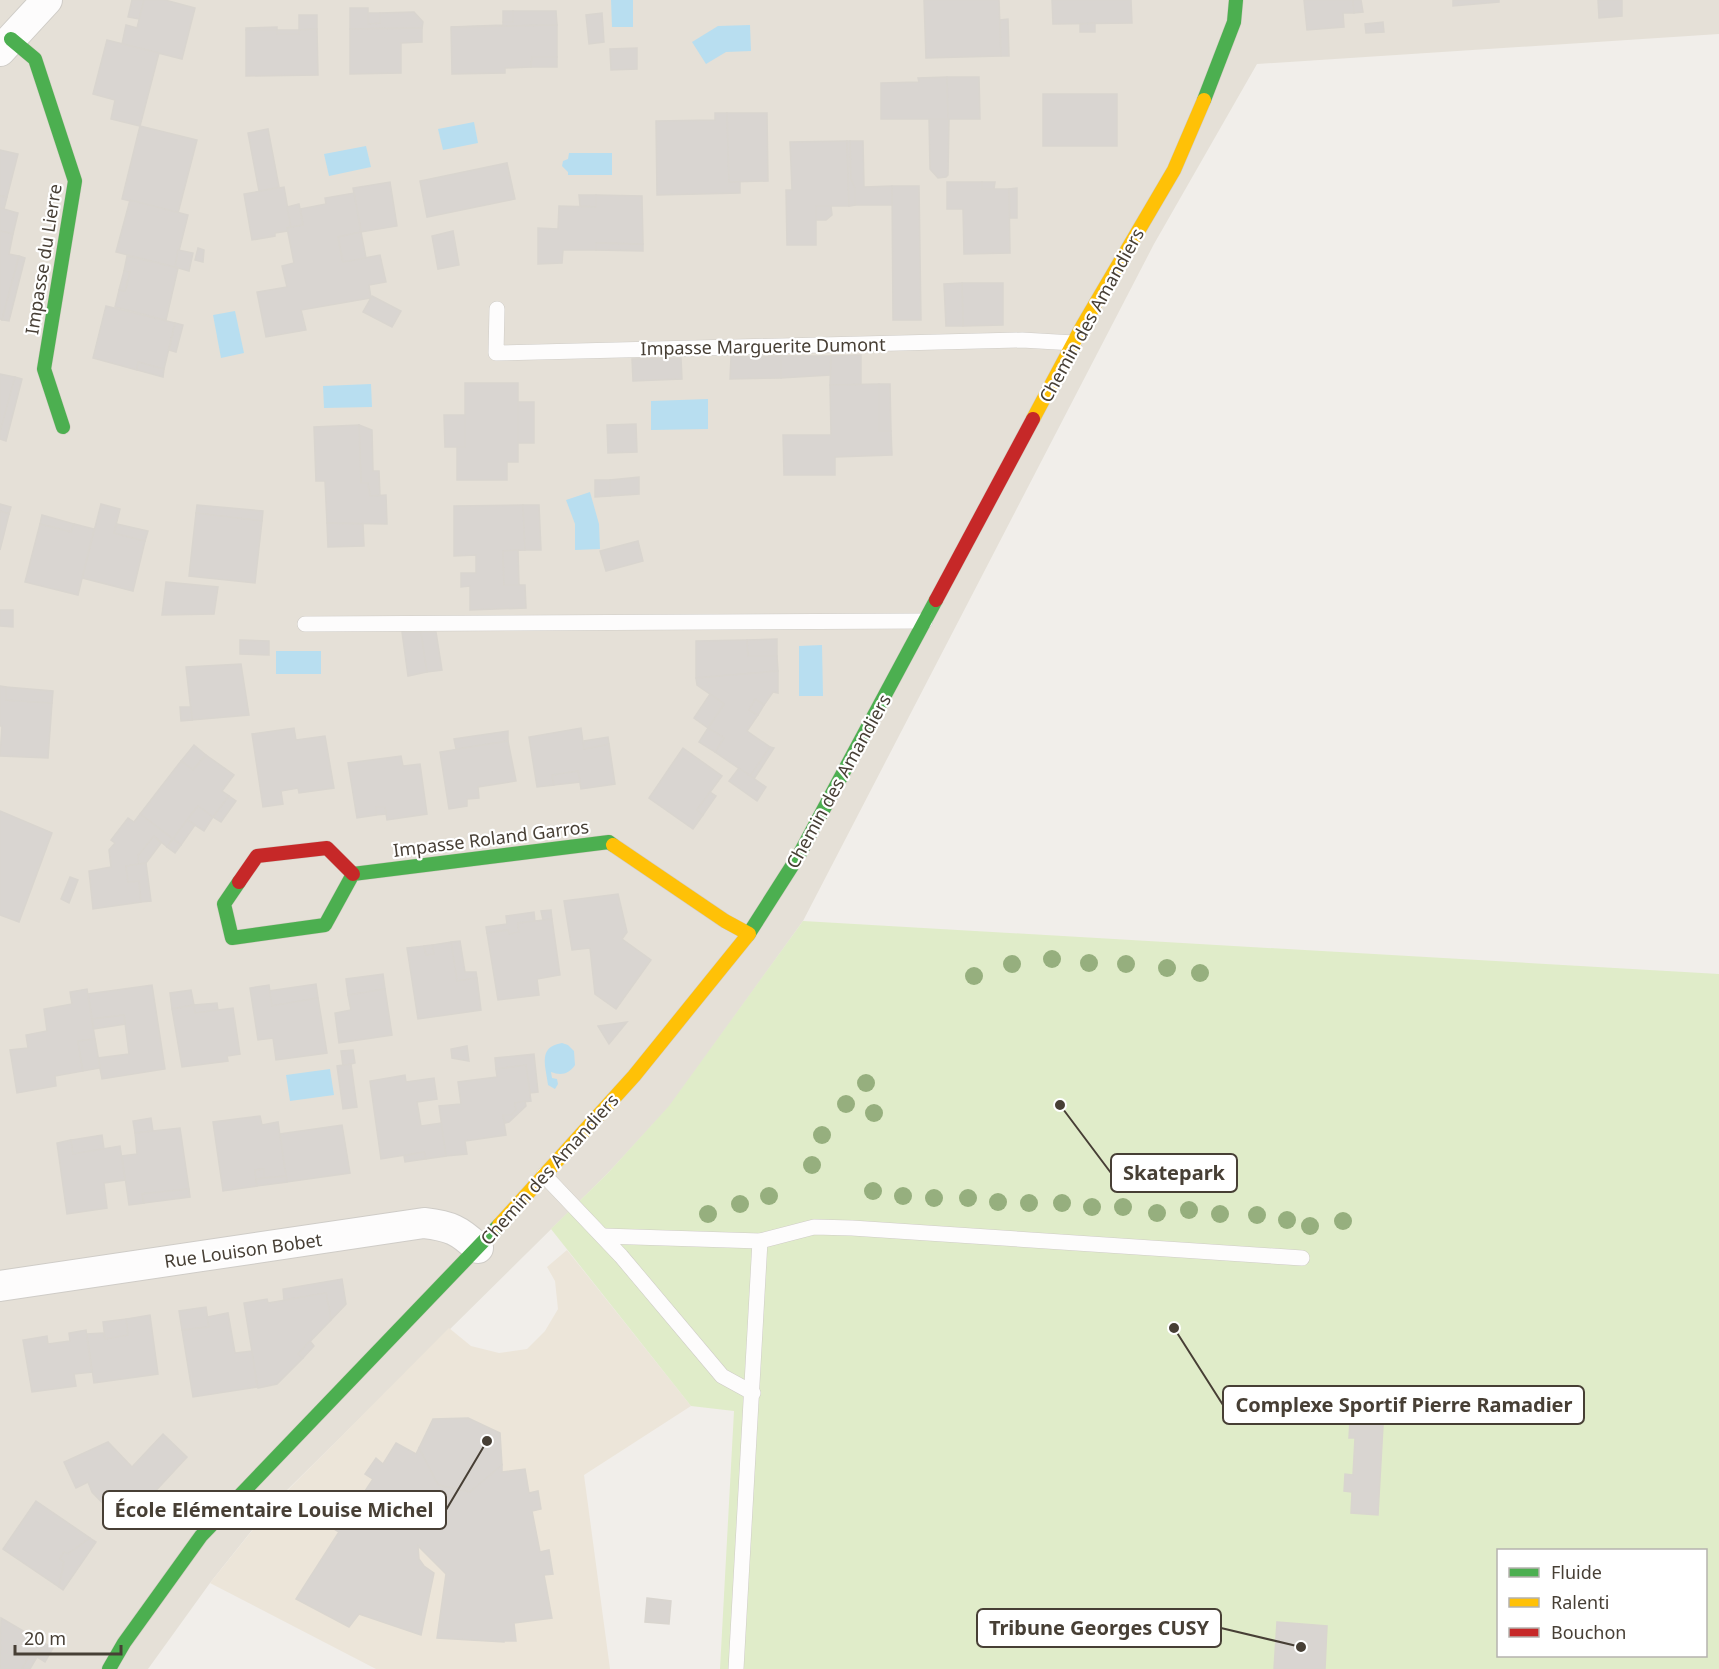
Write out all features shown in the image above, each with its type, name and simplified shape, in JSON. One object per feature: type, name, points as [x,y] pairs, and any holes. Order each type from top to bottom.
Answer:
[{"type":"street","points":[[6,45],[47,0]]},
{"type":"street","name":"Chemin des Amandiers","points":[[109,1669],[124,1643],[201,1536],[478,1248],[634,1076],[748,934],[799,855],[1074,343],[1174,170],[1208,92],[1234,22],[1236,0]]},
{"type":"street","name":"Impasse du Lierre","points":[[6,45],[35,59],[75,181],[44,369],[63,427]]},
{"type":"street","name":"Impasse Roland Garros","points":[[353,874],[609,842],[725,921],[748,934]]},
{"type":"street","points":[[327,848],[353,874],[325,925],[232,938],[224,904],[257,856],[327,848]]},
{"type":"street","name":"Rue Louison Bobet","points":[[0,1286],[424,1223],[444,1225],[461,1231],[478,1248]]},
{"type":"lane","name":"Impasse Marguerite Dumont","points":[[497,309],[496,353],[1022,340],[1074,343]]},
{"type":"lane","points":[[305,624],[924,621]]},
{"type":"lane","points":[[544,1175],[603,1236],[722,1376],[753,1393]]},
{"type":"lane","points":[[603,1236],[760,1241],[814,1227],[852,1228],[1302,1258]]},
{"type":"lane","points":[[736,1669],[760,1241]]},
{"type":"shaded area","points":[[0,0],[1719,0],[1719,34],[1257,64],[1154,244],[803,921],[670,1106],[608,1173],[272,1505],[210,1583],[148,1669],[0,1669]]},
{"type":"shaded area","points":[[567,1250],[691,1406],[584,1475],[610,1669],[376,1669],[210,1583],[272,1506],[449,1328],[471,1346],[499,1353],[527,1349],[545,1331],[558,1309],[555,1281],[547,1267]]},
{"type":"green space","points":[[803,921],[1719,974],[1719,1669],[720,1669],[734,1411],[691,1406],[551,1229],[608,1173],[669,1106]]},
{"type":"water","points":[[611,0],[633,0],[633,27],[612,27]]},
{"type":"water","points":[[750,25],[751,51],[726,52],[706,64],[692,42],[718,26]]},
{"type":"water","points":[[474,122],[478,143],[443,150],[438,129]]},
{"type":"water","points":[[366,146],[371,167],[329,176],[324,154]]},
{"type":"water","points":[[569,153],[612,153],[612,175],[568,175],[562,166],[563,161],[568,159]]},
{"type":"water","points":[[235,311],[244,353],[221,358],[213,315]]},
{"type":"water","points":[[371,384],[372,407],[324,408],[323,386]]},
{"type":"water","points":[[708,399],[708,429],[651,430],[651,401]]},
{"type":"water","points":[[590,492],[599,524],[600,549],[575,550],[575,524],[566,500]]},
{"type":"water","points":[[822,645],[823,696],[799,696],[799,646]]},
{"type":"water","points":[[276,651],[321,651],[321,674],[276,674]]},
{"type":"water","points":[[562,1043],[574,1051],[575,1065],[564,1073],[551,1072],[552,1078],[557,1079],[558,1084],[555,1089],[548,1085],[545,1058],[549,1049]]},
{"type":"water","points":[[330,1069],[334,1095],[290,1101],[286,1075]]},
{"type":"building","points":[[132,0],[144,0],[139,19],[128,17]]},
{"type":"building","points":[[144,0],[165,0],[195,8],[182,59],[122,44],[126,25],[137,28]]},
{"type":"building","points":[[924,0],[999,0],[1001,56],[926,58]]},
{"type":"building","points":[[1052,0],[1131,0],[1132,23],[1053,24]]},
{"type":"building","points":[[1304,0],[1353,0],[1354,13],[1343,13],[1344,27],[1307,30]]},
{"type":"building","points":[[1353,0],[1361,0],[1363,12],[1354,13]]},
{"type":"building","points":[[1453,0],[1499,0],[1499,2],[1453,6]]},
{"type":"building","points":[[1598,0],[1622,0],[1622,16],[1599,18]]},
{"type":"building","points":[[350,8],[368,8],[368,24],[380,23],[380,13],[414,12],[423,22],[422,28],[350,29]]},
{"type":"building","points":[[503,11],[513,11],[513,22],[503,22]]},
{"type":"building","points":[[513,11],[556,11],[557,25],[451,27],[503,25],[503,22],[513,22]]},
{"type":"building","points":[[368,13],[380,13],[380,23],[368,24]]},
{"type":"building","points":[[602,13],[604,42],[589,44],[586,15]]},
{"type":"building","points":[[299,15],[317,15],[317,29],[299,30]]},
{"type":"building","points":[[1008,19],[1009,56],[1001,56],[1000,20]]},
{"type":"building","points":[[1383,22],[1384,32],[1366,33],[1365,24]]},
{"type":"building","points":[[1095,23],[1095,32],[1080,32],[1080,24]]},
{"type":"building","points":[[557,25],[557,57],[532,57],[531,67],[505,68],[505,73],[452,74],[451,27]]},
{"type":"building","points":[[277,27],[277,30],[246,30],[246,28]]},
{"type":"building","points":[[422,28],[422,42],[401,43],[401,73],[350,74],[350,29]]},
{"type":"building","points":[[317,29],[318,75],[246,76],[246,30],[277,30],[277,34],[299,34],[299,30]]},
{"type":"building","points":[[277,30],[299,30],[299,34],[277,34]]},
{"type":"building","points":[[107,40],[159,53],[140,126],[111,119],[115,100],[93,94]]},
{"type":"building","points":[[637,48],[637,69],[611,70],[610,49]]},
{"type":"building","points":[[532,57],[557,57],[557,67],[531,67]]},
{"type":"building","points":[[947,77],[949,119],[881,119],[881,83],[919,82],[918,78]]},
{"type":"building","points":[[947,77],[979,77],[980,119],[948,119]]},
{"type":"building","points":[[1043,94],[1117,94],[1117,146],[1043,146]]},
{"type":"building","points":[[715,113],[727,113],[729,182],[740,181],[740,193],[657,195],[656,121],[715,120]]},
{"type":"building","points":[[727,113],[767,113],[768,181],[729,182]]},
{"type":"building","points":[[929,119],[949,119],[948,175],[946,177],[938,178],[930,169]]},
{"type":"building","points":[[140,126],[197,140],[178,213],[122,199]]},
{"type":"building","points":[[268,129],[279,187],[259,191],[248,133]]},
{"type":"building","points":[[847,141],[849,206],[816,206],[816,245],[787,245],[786,190],[792,190],[790,142]]},
{"type":"building","points":[[847,141],[850,141],[851,179],[855,188],[855,205],[849,206]]},
{"type":"building","points":[[850,141],[863,141],[864,187],[892,186],[892,205],[855,205],[855,188],[851,179]]},
{"type":"building","points":[[0,150],[18,154],[7,197],[0,196]]},
{"type":"building","points":[[507,163],[515,199],[427,217],[420,181]]},
{"type":"building","points":[[390,182],[397,226],[361,232],[353,188]]},
{"type":"building","points":[[947,182],[982,182],[982,189],[1009,189],[1010,253],[964,254],[963,209],[947,209]]},
{"type":"building","points":[[982,182],[995,182],[994,189],[982,189]]},
{"type":"building","points":[[892,186],[919,186],[921,320],[893,320]]},
{"type":"building","points":[[284,187],[291,227],[287,228],[287,231],[275,233],[275,236],[252,240],[244,194]]},
{"type":"building","points":[[1017,188],[1017,218],[1010,218],[1009,189]]},
{"type":"building","points":[[354,193],[361,232],[338,237],[343,262],[380,255],[386,282],[369,285],[371,298],[301,310],[306,330],[266,337],[257,292],[287,287],[282,266],[294,263],[287,228],[303,225],[300,209],[326,204],[325,198]]},
{"type":"building","points":[[579,195],[596,195],[596,207],[580,206]]},
{"type":"building","points":[[596,195],[642,196],[643,244],[596,243],[596,250],[563,250],[562,263],[538,264],[538,228],[558,229],[559,206],[596,207]]},
{"type":"building","points":[[0,196],[7,197],[4,209],[0,208]]},
{"type":"building","points":[[130,200],[188,215],[175,267],[116,252]]},
{"type":"building","points":[[299,204],[303,225],[291,227],[287,207]]},
{"type":"building","points":[[816,206],[831,206],[832,215],[826,220],[816,220]]},
{"type":"building","points":[[0,208],[18,213],[13,234],[0,231]]},
{"type":"building","points":[[0,231],[13,234],[9,254],[19,256],[2,320],[0,319]]},
{"type":"building","points":[[453,231],[459,265],[438,269],[432,236]]},
{"type":"building","points":[[361,232],[366,258],[343,262],[338,237]]},
{"type":"building","points":[[596,243],[643,244],[643,251],[596,250]]},
{"type":"building","points":[[198,248],[204,250],[203,262],[195,260]]},
{"type":"building","points":[[178,250],[193,253],[189,271],[175,267]]},
{"type":"building","points":[[19,256],[25,258],[9,321],[2,320]]},
{"type":"building","points":[[127,256],[178,268],[166,320],[115,307],[119,290],[125,291],[130,272],[124,271]]},
{"type":"building","points":[[124,271],[130,272],[125,291],[119,290]]},
{"type":"building","points":[[962,283],[1003,283],[1003,325],[963,326]]},
{"type":"building","points":[[962,283],[963,326],[946,326],[944,284]]},
{"type":"building","points":[[372,296],[401,311],[392,327],[363,312]]},
{"type":"building","points":[[106,306],[175,323],[164,369],[138,362],[137,370],[93,358]]},
{"type":"building","points":[[175,323],[183,325],[176,352],[169,350]]},
{"type":"building","points":[[861,355],[861,385],[830,385],[831,356]]},
{"type":"building","points":[[781,356],[781,378],[730,379],[731,357]]},
{"type":"building","points":[[781,356],[831,356],[830,375],[781,378]]},
{"type":"building","points":[[681,358],[682,379],[633,381],[632,359]]},
{"type":"building","points":[[138,362],[164,369],[163,377],[137,370]]},
{"type":"building","points":[[0,374],[15,377],[0,432]]},
{"type":"building","points":[[15,377],[22,379],[6,441],[0,439],[0,432]]},
{"type":"building","points":[[465,383],[518,383],[518,462],[507,462],[507,480],[457,480],[457,447],[465,447]]},
{"type":"building","points":[[879,384],[879,431],[891,431],[892,455],[835,457],[835,475],[784,475],[783,435],[831,435],[830,385]]},
{"type":"building","points":[[879,384],[890,384],[891,431],[879,431]]},
{"type":"building","points":[[518,402],[534,402],[534,443],[518,443]]},
{"type":"building","points":[[444,415],[465,415],[465,447],[445,447]]},
{"type":"building","points":[[636,424],[637,452],[608,453],[607,425]]},
{"type":"building","points":[[359,425],[372,430],[373,471],[379,471],[380,496],[370,496],[368,483],[361,483]]},
{"type":"building","points":[[359,425],[361,483],[368,483],[370,496],[386,495],[387,524],[327,523],[325,481],[316,481],[314,427]]},
{"type":"building","points":[[639,477],[639,494],[610,496],[610,480]]},
{"type":"building","points":[[595,480],[610,480],[610,496],[595,497]]},
{"type":"building","points":[[0,504],[11,507],[9,514],[0,511]]},
{"type":"building","points":[[101,504],[120,509],[114,533],[145,541],[133,591],[82,578]]},
{"type":"building","points":[[197,505],[263,511],[262,521],[196,513]]},
{"type":"building","points":[[523,505],[525,550],[503,551],[504,585],[525,585],[526,608],[470,610],[470,586],[461,587],[461,573],[476,573],[476,555],[454,556],[454,506]]},
{"type":"building","points":[[523,505],[539,505],[541,550],[525,550]]},
{"type":"building","points":[[0,511],[9,514],[0,550]]},
{"type":"building","points":[[196,513],[262,521],[255,583],[189,576]]},
{"type":"building","points":[[42,515],[74,524],[71,532],[40,524]]},
{"type":"building","points":[[327,523],[363,524],[364,546],[328,547]]},
{"type":"building","points":[[40,524],[71,532],[74,524],[94,529],[78,595],[25,582]]},
{"type":"building","points":[[117,524],[148,531],[145,541],[114,533]]},
{"type":"building","points":[[638,541],[643,561],[606,571],[600,551]]},
{"type":"building","points":[[518,550],[519,585],[504,585],[503,551]]},
{"type":"building","points":[[166,582],[218,587],[214,614],[162,615]]},
{"type":"building","points":[[0,610],[13,610],[13,627],[0,626]]},
{"type":"building","points":[[402,632],[421,632],[427,672],[408,676]]},
{"type":"building","points":[[421,632],[436,632],[442,670],[427,672]]},
{"type":"building","points":[[777,639],[777,656],[748,656],[747,640]]},
{"type":"building","points":[[240,640],[269,641],[269,655],[240,654]]},
{"type":"building","points":[[747,640],[748,656],[777,656],[778,671],[696,678],[696,641]]},
{"type":"building","points":[[241,664],[249,715],[192,720],[186,667]]},
{"type":"building","points":[[778,671],[778,693],[773,692],[764,705],[755,699],[749,710],[758,715],[747,731],[770,747],[750,776],[715,752],[724,738],[708,728],[724,704],[697,685],[696,678]]},
{"type":"building","points":[[0,686],[6,687],[6,700],[52,703],[48,758],[0,756],[2,726],[0,726]]},
{"type":"building","points":[[6,687],[53,691],[52,703],[6,700]]},
{"type":"building","points":[[710,694],[724,704],[708,728],[694,718]]},
{"type":"building","points":[[755,699],[764,705],[758,715],[749,710]]},
{"type":"building","points":[[180,707],[191,707],[192,720],[181,721]]},
{"type":"building","points":[[294,728],[296,740],[325,736],[334,788],[299,793],[298,788],[281,791],[283,804],[263,807],[252,734]]},
{"type":"building","points":[[581,728],[584,749],[609,744],[615,784],[581,789],[578,771],[552,775],[554,785],[537,787],[529,737]]},
{"type":"building","points":[[708,728],[724,738],[715,752],[699,742]]},
{"type":"building","points":[[508,731],[508,741],[456,749],[454,739]]},
{"type":"building","points":[[608,737],[609,744],[584,749],[584,741]]},
{"type":"building","points":[[508,741],[516,781],[478,787],[479,798],[467,799],[467,806],[449,809],[440,752]]},
{"type":"building","points":[[194,745],[206,755],[193,770],[181,761]]},
{"type":"building","points":[[770,747],[774,748],[754,779],[750,776]]},
{"type":"building","points":[[683,748],[722,776],[697,810],[703,815],[693,829],[649,798]]},
{"type":"building","points":[[206,755],[234,775],[222,791],[229,796],[213,817],[198,806],[173,839],[140,814],[181,761],[193,770]]},
{"type":"building","points":[[401,756],[403,766],[420,764],[427,814],[387,820],[385,807],[376,807],[376,815],[357,818],[348,763]]},
{"type":"building","points":[[739,768],[766,787],[757,801],[729,781]]},
{"type":"building","points":[[578,771],[580,782],[554,785],[552,775]]},
{"type":"building","points":[[710,792],[716,796],[703,815],[697,810]]},
{"type":"building","points":[[229,796],[236,801],[221,822],[213,817]]},
{"type":"building","points":[[198,806],[213,817],[204,831],[187,820]]},
{"type":"building","points":[[376,807],[385,807],[386,814],[376,815]]},
{"type":"building","points":[[0,811],[52,833],[19,922],[0,915]]},
{"type":"building","points":[[140,814],[173,839],[167,847],[154,836],[138,856],[139,864],[126,866],[128,882],[139,881],[141,902],[93,909],[89,871],[111,867],[109,850],[115,843],[111,840],[128,818],[134,822]]},
{"type":"building","points":[[187,820],[195,825],[181,845],[173,839]]},
{"type":"building","points":[[154,836],[161,843],[146,863],[139,864],[138,856]]},
{"type":"building","points":[[173,839],[181,845],[175,853],[167,847]]},
{"type":"building","points":[[146,863],[151,901],[141,902],[139,881],[128,882],[126,866]]},
{"type":"building","points":[[70,877],[78,880],[69,903],[61,899]]},
{"type":"building","points":[[618,894],[627,932],[622,939],[651,960],[616,1009],[595,994],[590,948],[572,950],[564,901]]},
{"type":"building","points":[[551,910],[552,919],[543,920],[541,911]]},
{"type":"building","points":[[534,912],[535,922],[518,923],[519,932],[509,934],[508,930],[487,933],[486,927],[507,924],[506,916]]},
{"type":"building","points":[[552,919],[560,975],[537,979],[539,995],[498,1000],[487,933],[508,930],[509,934],[519,932],[518,923]]},
{"type":"building","points":[[460,941],[465,972],[476,972],[477,978],[457,981],[451,942]]},
{"type":"building","points":[[451,942],[457,981],[477,978],[481,1010],[418,1019],[407,948],[424,946],[426,955],[434,954],[432,945]]},
{"type":"building","points":[[432,945],[434,954],[426,955],[424,946]]},
{"type":"building","points":[[383,974],[385,989],[348,995],[346,979]]},
{"type":"building","points":[[316,984],[318,998],[272,1006],[269,991]]},
{"type":"building","points":[[152,985],[165,1069],[102,1079],[98,1058],[129,1054],[124,1015],[92,1019],[88,994]]},
{"type":"building","points":[[269,985],[272,1006],[318,998],[327,1053],[276,1060],[273,1038],[258,1040],[250,988]]},
{"type":"building","points":[[87,989],[95,1039],[78,1041],[83,1071],[55,1076],[56,1086],[17,1093],[10,1050],[28,1048],[26,1035],[47,1031],[44,1009],[72,1004],[70,992]]},
{"type":"building","points":[[385,989],[392,1035],[339,1043],[335,1013],[351,1010],[348,995]]},
{"type":"building","points":[[191,990],[194,1005],[172,1009],[170,993]]},
{"type":"building","points":[[217,1003],[218,1010],[195,1013],[194,1005]]},
{"type":"building","points":[[194,1005],[195,1013],[233,1008],[240,1054],[227,1056],[228,1061],[182,1067],[172,1009]]},
{"type":"building","points":[[124,1015],[125,1024],[94,1029],[92,1019]]},
{"type":"building","points":[[627,1022],[609,1044],[598,1026]]},
{"type":"building","points":[[95,1039],[100,1068],[83,1071],[78,1041]]},
{"type":"building","points":[[467,1046],[469,1061],[452,1058],[451,1049]]},
{"type":"building","points":[[353,1050],[355,1063],[343,1066],[341,1051]]},
{"type":"building","points":[[534,1054],[538,1092],[530,1093],[526,1065],[496,1069],[495,1058]]},
{"type":"building","points":[[351,1064],[357,1107],[343,1109],[337,1066]]},
{"type":"building","points":[[526,1065],[531,1101],[515,1103],[516,1110],[511,1115],[503,1115],[506,1135],[465,1141],[467,1154],[446,1156],[439,1106],[461,1104],[458,1082],[497,1077],[496,1069]]},
{"type":"building","points":[[405,1075],[406,1082],[434,1078],[437,1099],[417,1102],[421,1126],[441,1123],[446,1156],[426,1159],[424,1152],[381,1159],[370,1081]]},
{"type":"building","points":[[525,1101],[526,1106],[505,1123],[503,1115],[511,1115],[516,1110],[515,1103]]},
{"type":"building","points":[[260,1116],[262,1125],[278,1122],[286,1176],[264,1178],[264,1169],[255,1170],[257,1186],[223,1191],[213,1122]]},
{"type":"building","points":[[151,1118],[153,1131],[135,1133],[133,1121]]},
{"type":"building","points":[[342,1125],[350,1173],[287,1182],[280,1134]]},
{"type":"building","points":[[180,1128],[189,1189],[142,1194],[144,1203],[129,1205],[122,1156],[137,1154],[135,1133]]},
{"type":"building","points":[[102,1135],[104,1149],[73,1154],[71,1140]]},
{"type":"building","points":[[71,1140],[73,1154],[120,1146],[125,1180],[104,1183],[107,1208],[67,1214],[57,1143]]},
{"type":"building","points":[[424,1152],[426,1159],[405,1162],[404,1156]]},
{"type":"building","points":[[264,1169],[264,1178],[256,1179],[255,1170]]},
{"type":"building","points":[[286,1176],[287,1182],[257,1186],[256,1179]]},
{"type":"building","points":[[189,1189],[190,1197],[144,1203],[142,1194]]},
{"type":"building","points":[[342,1279],[346,1304],[331,1320],[326,1293],[284,1300],[283,1289]]},
{"type":"building","points":[[326,1293],[331,1320],[298,1354],[303,1358],[277,1384],[258,1388],[244,1303],[267,1299],[268,1303]]},
{"type":"building","points":[[206,1307],[209,1327],[182,1330],[179,1311]]},
{"type":"building","points":[[228,1313],[235,1353],[252,1351],[257,1387],[193,1397],[182,1330],[209,1327],[207,1317]]},
{"type":"building","points":[[150,1315],[158,1374],[94,1383],[87,1334],[103,1333],[105,1339],[128,1335],[126,1319]]},
{"type":"building","points":[[126,1319],[128,1335],[105,1339],[103,1322]]},
{"type":"building","points":[[86,1330],[92,1372],[74,1374],[76,1386],[32,1392],[23,1340],[47,1336],[48,1344],[70,1341],[69,1333]]},
{"type":"building","points":[[310,1341],[314,1346],[303,1358],[298,1354]]},
{"type":"building","points":[[1357,1389],[1385,1390],[1378,1515],[1351,1513],[1352,1492],[1344,1491],[1345,1474],[1353,1475],[1355,1438],[1349,1438],[1350,1421],[1356,1421]]},
{"type":"building","points":[[468,1418],[500,1433],[502,1465],[470,1492],[438,1485],[419,1448],[433,1419]]},
{"type":"building","points":[[163,1434],[187,1457],[124,1525],[92,1492],[88,1482],[76,1488],[64,1462],[108,1442],[132,1467]]},
{"type":"building","points":[[396,1443],[416,1454],[419,1448],[438,1485],[470,1492],[502,1465],[502,1472],[525,1469],[529,1493],[538,1491],[541,1509],[532,1511],[540,1552],[549,1550],[553,1574],[544,1575],[552,1618],[514,1623],[516,1641],[437,1638],[446,1574],[418,1546],[419,1559],[434,1573],[421,1635],[359,1614],[349,1627],[296,1599],[339,1532],[334,1529],[340,1519],[346,1512],[350,1514],[373,1479],[365,1474],[376,1458],[383,1464]]},
{"type":"building","points":[[36,1501],[90,1538],[68,1554],[64,1552],[60,1559],[64,1562],[59,1587],[3,1549]]},
{"type":"building","points":[[90,1538],[96,1542],[63,1590],[59,1587],[64,1562],[60,1559],[64,1552],[68,1554]]},
{"type":"building","points":[[647,1598],[671,1601],[669,1624],[645,1622]]},
{"type":"building","points":[[1,1618],[44,1643],[37,1657],[31,1653],[22,1669],[0,1669]]},
{"type":"building","points":[[1277,1622],[1327,1626],[1325,1669],[1274,1669]]},
{"type":"building","points":[[44,1643],[53,1648],[45,1662],[37,1657]]},
{"type":"building","points":[[31,1653],[37,1657],[30,1669],[22,1669]]},
{"type":"traffic: fast","points":[[1204,100],[1234,22],[1236,0]]},
{"type":"traffic: fast","points":[[11,39],[35,59],[75,181],[44,369],[63,427]]},
{"type":"traffic: fast","points":[[748,935],[799,855],[936,600]]},
{"type":"traffic: fast","points":[[239,882],[224,904],[232,938],[325,925],[353,874],[609,842],[613,845]]},
{"type":"traffic: fast","points":[[109,1669],[124,1643],[201,1536],[499,1225]]},
{"type":"traffic: slow","points":[[1033,419],[1083,325],[1174,170],[1204,100]]},
{"type":"traffic: slow","points":[[613,845],[725,921],[749,934]]},
{"type":"traffic: slow","points":[[499,1225],[634,1076],[748,935]]},
{"type":"traffic: jam","points":[[936,600],[1033,419]]},
{"type":"traffic: jam","points":[[239,882],[257,856],[327,848],[353,874]]},
{"type":"place","name":"Skatepark","points":[[1060,1105]]},
{"type":"place","name":"Complexe Sportif Pierre Ramadier","points":[[1174,1328]]},
{"type":"place","name":"École Elémentaire Louise Michel","points":[[487,1441]]},
{"type":"place","name":"Tribune Georges CUSY","points":[[1301,1647]]}]
